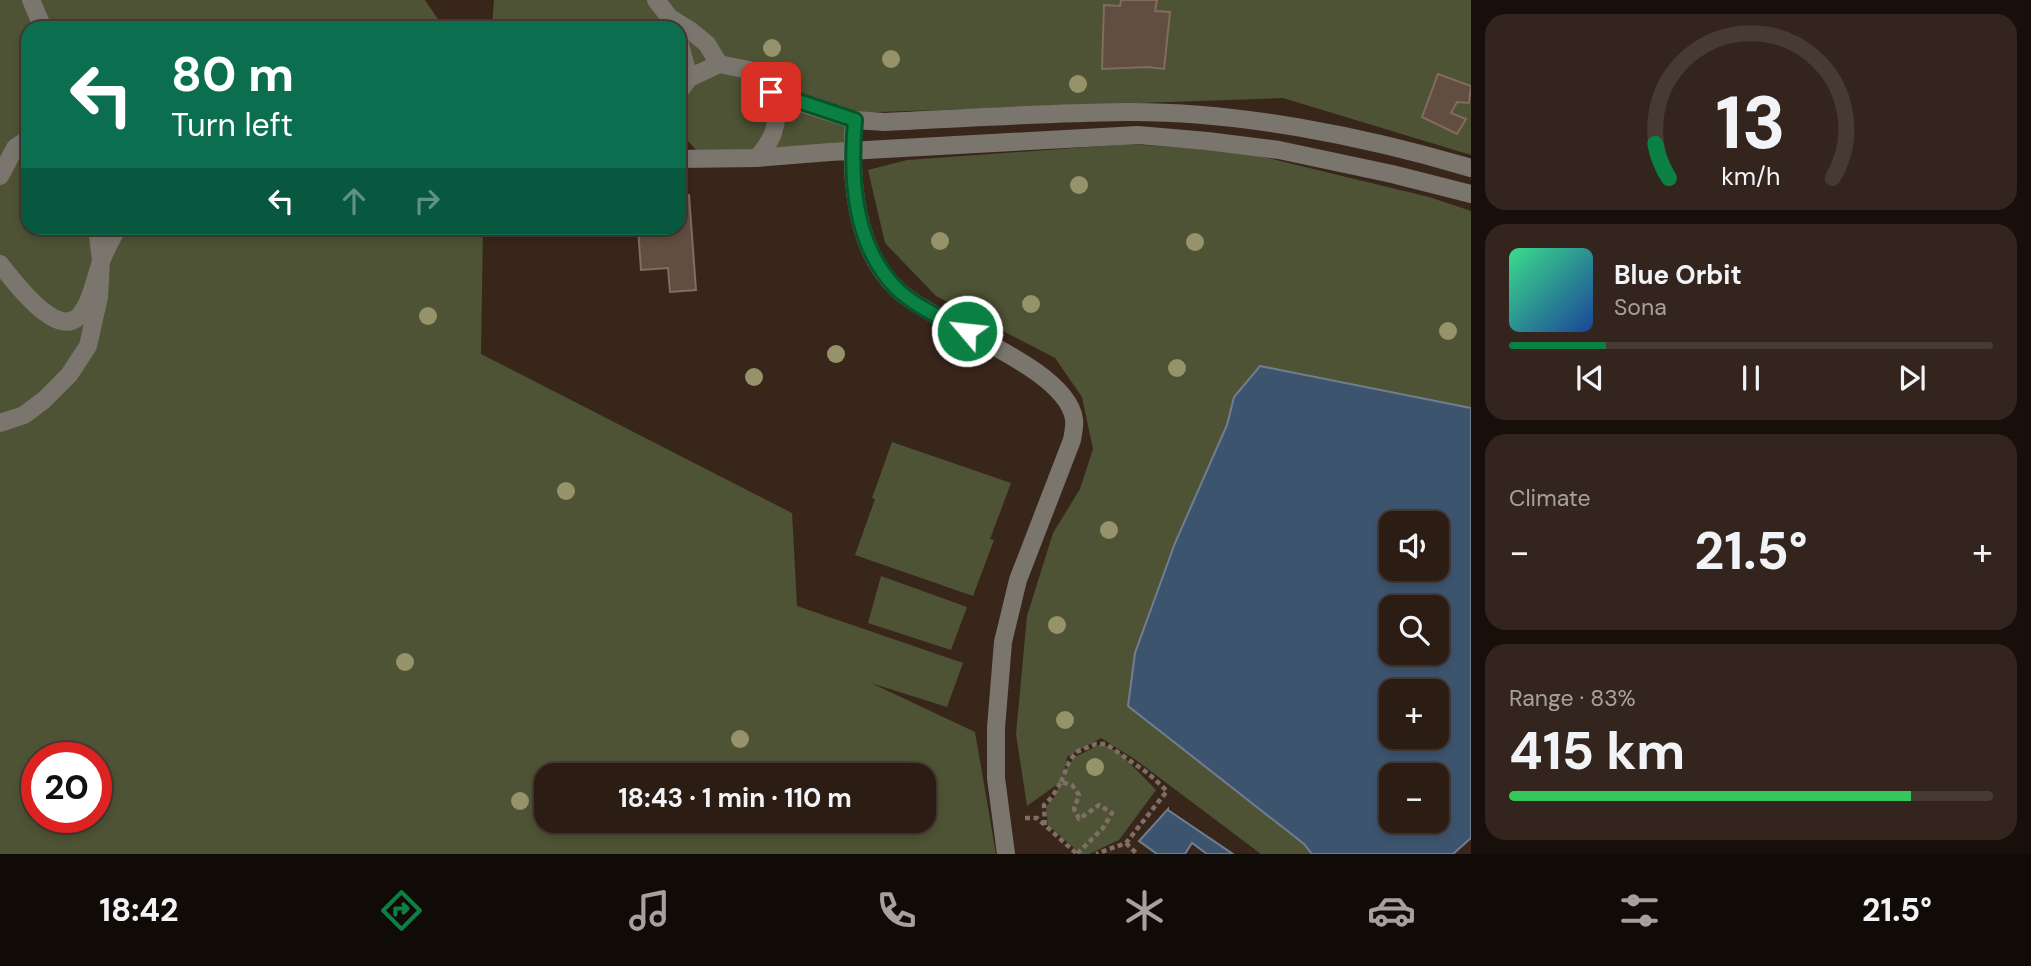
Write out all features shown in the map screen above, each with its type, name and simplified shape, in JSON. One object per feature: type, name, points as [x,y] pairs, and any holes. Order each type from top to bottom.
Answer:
[{"type":"street","points":[[31,0],[40,21]]},
{"type":"street","points":[[656,0],[671,21]]},
{"type":"street","points":[[686,29],[707,44],[719,64]]},
{"type":"street","points":[[686,84],[719,64],[749,70],[771,92],[855,120],[885,122],[1126,112],[1258,121],[1416,152],[1471,169]]},
{"type":"street","points":[[757,158],[769,144],[776,128],[776,109],[771,92]]},
{"type":"street","points":[[855,120],[852,151],[854,195],[862,226],[884,273],[898,290],[925,309],[988,342],[1053,383],[1067,401],[1074,419],[1072,440],[1018,580],[1003,642],[996,728],[996,766],[1006,854]]},
{"type":"street","points":[[686,158],[757,158],[1138,135],[1279,150],[1471,194]]},
{"type":"street","points":[[0,176],[15,148],[21,144]]},
{"type":"street","points":[[0,423],[24,415],[44,400],[69,375],[88,346],[99,297],[101,260],[98,235]]},
{"type":"street","points":[[0,264],[16,285],[48,316],[61,322],[70,322],[79,316],[92,292],[101,260],[114,235]]},
{"type":"path","points":[[1045,825],[1044,805],[1052,797],[1076,752],[1097,744],[1106,744],[1149,774],[1167,791],[1126,843],[1096,854]]},
{"type":"path","points":[[1025,818],[1037,818],[1077,854],[1103,828],[1112,813],[1099,805],[1079,819],[1074,808],[1079,795],[1072,785],[1060,782]]},
{"type":"path","points":[[1126,843],[1137,854]]},
{"type":"green space","points":[[0,0],[425,0],[439,21],[21,21],[21,235],[483,235],[481,354],[792,513],[797,606],[963,663],[947,707],[871,683],[975,732],[996,854],[0,854]]},
{"type":"green space","points":[[494,0],[1471,0],[1471,155],[1283,98],[820,114],[847,125],[848,146],[774,151],[784,130],[782,116],[766,133],[754,152],[696,150],[686,139],[686,21],[492,21]]},
{"type":"green space","points":[[1129,144],[1243,152],[1429,197],[1471,211],[1471,484],[1234,397],[1227,425],[1175,543],[1135,653],[1128,706],[1304,844],[1312,854],[1261,854],[1136,760],[1101,738],[1067,757],[1064,771],[1075,757],[1101,744],[1119,752],[1156,790],[1119,840],[1089,854],[1081,854],[1048,825],[1046,807],[1056,795],[1059,783],[1027,806],[1016,734],[1027,616],[1053,533],[1080,489],[1093,449],[1082,397],[1055,358],[936,296],[885,243],[868,170],[907,160]]},
{"type":"green space","points":[[892,442],[1011,483],[973,596],[855,555]]},
{"type":"green space","points":[[881,576],[967,607],[951,650],[868,623]]},
{"type":"water","points":[[1260,366],[1471,408],[1471,838],[1453,854],[1312,854],[1304,844],[1128,706],[1135,653],[1175,543],[1227,425],[1234,397]]},
{"type":"water","points":[[1168,809],[1233,854],[1207,854],[1192,843],[1185,854],[1157,854],[1139,841]]},
{"type":"building","points":[[1121,0],[1157,0],[1155,11],[1170,12],[1164,69],[1102,69],[1104,5],[1120,6]]},
{"type":"building","points":[[1438,74],[1471,86],[1469,103],[1457,102],[1451,113],[1466,119],[1457,134],[1422,117]]},
{"type":"building","points":[[686,195],[689,195],[696,290],[670,292],[668,268],[641,270],[638,235],[686,235]]},
{"type":"route","points":[[771,92],[855,120],[852,151],[854,195],[872,251],[884,273],[898,290],[925,309],[967,331]]}]
